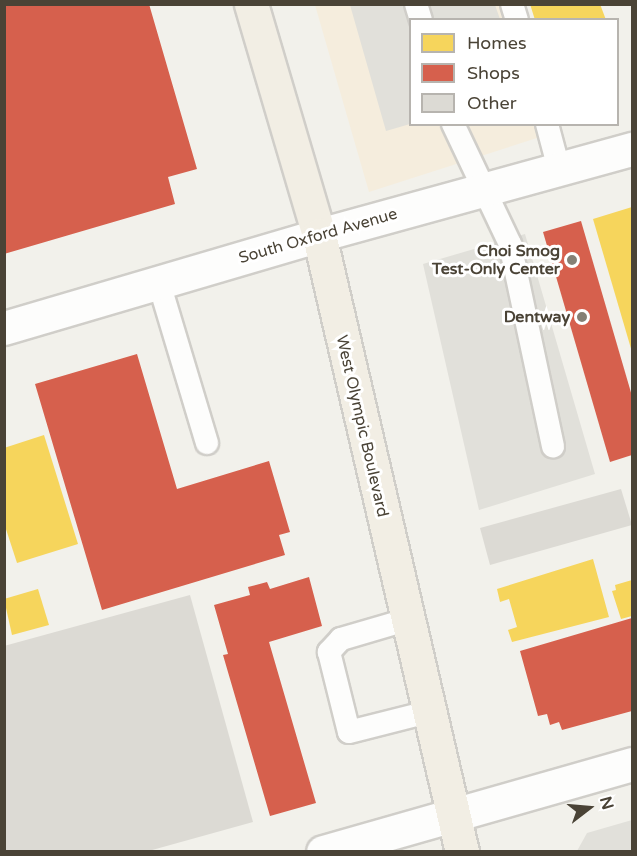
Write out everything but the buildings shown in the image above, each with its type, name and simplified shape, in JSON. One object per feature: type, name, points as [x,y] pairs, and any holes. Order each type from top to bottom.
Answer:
[{"type":"main road","name":"West Olympic Boulevard","points":[[251,4],[320,235],[406,620],[462,852]]},
{"type":"street","name":"South Oxford Avenue","points":[[4,328],[320,235],[633,149]]},
{"type":"street","points":[[323,852],[451,814],[632,767]]},
{"type":"lane","points":[[454,126],[481,190],[510,244],[553,446]]},
{"type":"lane","points":[[548,126],[560,169]]},
{"type":"lane","points":[[159,283],[207,443]]},
{"type":"lane","points":[[406,620],[341,639],[330,652],[332,663],[349,732],[428,712]]},
{"type":"shaded area","points":[[315,5],[499,5],[504,18],[409,18],[409,126],[536,126],[540,137],[369,192]]},
{"type":"shaded area","points":[[350,5],[495,5],[500,18],[409,18],[409,124],[386,131]]},
{"type":"shaded area","points":[[525,234],[595,474],[479,510],[423,264]]},
{"type":"shaded area","points":[[632,820],[632,851],[577,851],[587,833]]},
{"type":"place","name":"Choi Smog Test-Only Center","points":[[572,260]]},
{"type":"place","name":"Dentway","points":[[582,317]]}]
